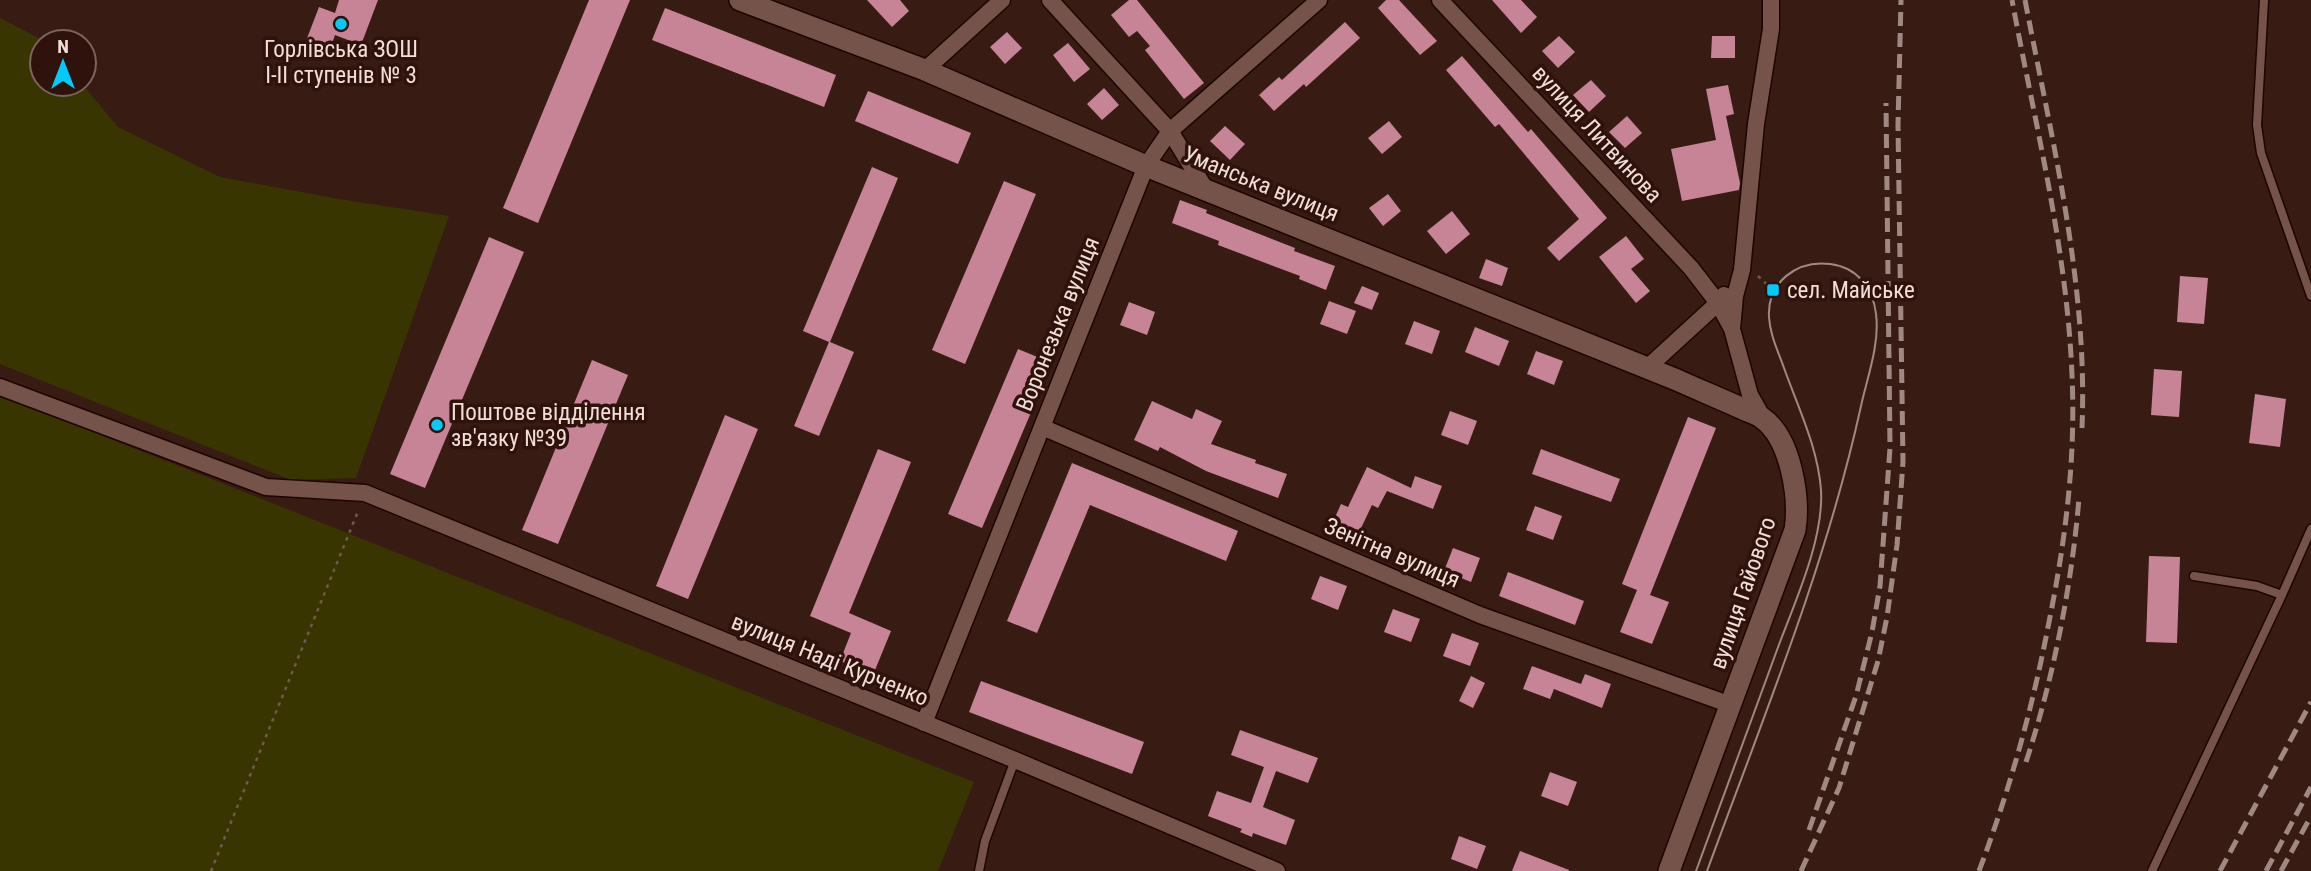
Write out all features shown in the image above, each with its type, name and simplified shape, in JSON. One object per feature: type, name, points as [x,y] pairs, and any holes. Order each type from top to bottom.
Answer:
[{"type":"street","name":"Уманська вулиця","points":[[740,0],[925,70],[1146,166],[1647,368],[1763,418]]},
{"type":"street","points":[[925,70],[1002,0]]},
{"type":"street","points":[[1050,0],[1170,131],[1206,190]]},
{"type":"street","name":"Воронезька вулиця","points":[[924,723],[1146,166],[1170,131],[1319,0]]},
{"type":"street","name":"вулиця Литвинова","points":[[1440,0],[1691,268],[1718,303],[1732,329]]},
{"type":"street","name":"вулиця Гайового","points":[[1669,871],[1787,555],[1797,513],[1792,474],[1781,443],[1750,395],[1732,329],[1735,296],[1742,270],[1756,124],[1771,29],[1772,0]]},
{"type":"street","points":[[1647,368],[1718,303],[1742,270]]},
{"type":"street","name":"вулиця Наді Курченко","points":[[0,387],[266,487],[365,493],[1015,760],[1277,871]]},
{"type":"street","name":"Зенітна вулиця","points":[[1042,427],[1480,615],[1731,705]]},
{"type":"lane","points":[[2264,0],[2258,125],[2261,153],[2311,296]]},
{"type":"lane","points":[[2152,871],[2311,529]]},
{"type":"lane","points":[[2194,576],[2257,586],[2282,595]]},
{"type":"lane","points":[[979,871],[985,841],[1015,760]]},
{"type":"path","points":[[1742,270],[1760,276],[1773,290]]},
{"type":"path","points":[[211,871],[365,493]]},
{"type":"shaded area","points":[[0,18],[28,33],[28,98],[94,98],[118,127],[220,177],[449,216],[356,478],[291,480],[0,364]]},
{"type":"shaded area","points":[[0,395],[974,782],[938,871],[0,871]]},
{"type":"building","name":"Горлівська ЗОШ І-ІІ ступенів № 3","points":[[339,0],[378,0],[361,45],[335,35],[328,55],[304,46],[319,7],[335,13]]},
{"type":"building","points":[[589,0],[630,0],[538,223],[503,208]]},
{"type":"building","points":[[867,0],[900,0],[909,11],[892,27]]},
{"type":"building","points":[[1129,0],[1137,0],[1204,83],[1184,99],[1145,50],[1150,46],[1137,31],[1129,37],[1111,15]]},
{"type":"building","points":[[1386,0],[1399,0],[1437,41],[1420,55],[1378,8]]},
{"type":"building","points":[[1492,0],[1521,0],[1537,17],[1521,33]]},
{"type":"building","points":[[665,8],[836,75],[824,107],[652,40]]},
{"type":"building","points":[[1345,22],[1360,38],[1306,87],[1304,84],[1274,111],[1259,95],[1279,77],[1282,80]]},
{"type":"building","points":[[1007,32],[1022,48],[1005,64],[990,47]]},
{"type":"building","points":[[1559,36],[1575,52],[1558,68],[1542,51]]},
{"type":"building","points":[[1712,36],[1735,36],[1735,58],[1711,58]]},
{"type":"building","points":[[1068,43],[1090,69],[1074,82],[1053,55]]},
{"type":"building","points":[[1462,56],[1528,132],[1531,129],[1607,218],[1559,261],[1547,248],[1579,219],[1499,124],[1495,127],[1446,70]]},
{"type":"building","points":[[1591,80],[1606,96],[1589,112],[1573,95]]},
{"type":"building","points":[[1728,85],[1734,114],[1726,116],[1740,183],[1739,190],[1682,201],[1671,149],[1716,140],[1706,89]]},
{"type":"building","points":[[1104,88],[1119,105],[1102,120],[1087,104]]},
{"type":"building","points":[[868,91],[971,133],[958,164],[855,121]]},
{"type":"building","points":[[1627,116],[1642,133],[1625,148],[1609,132]]},
{"type":"building","points":[[1389,121],[1402,137],[1382,154],[1368,138]]},
{"type":"building","points":[[1225,126],[1245,144],[1230,160],[1210,141]]},
{"type":"building","points":[[872,167],[898,178],[830,342],[854,352],[819,436],[794,426],[829,342],[803,331]]},
{"type":"building","points":[[1004,181],[1036,194],[965,364],[932,350]]},
{"type":"building","points":[[1388,194],[1401,211],[1383,226],[1369,208]]},
{"type":"building","points":[[1180,200],[1295,248],[1294,251],[1335,266],[1326,290],[1299,279],[1300,276],[1218,245],[1219,241],[1172,223]]},
{"type":"building","points":[[1452,211],[1470,234],[1446,254],[1427,231]]},
{"type":"building","points":[[1626,236],[1644,259],[1631,269],[1650,291],[1636,303],[1599,257]]},
{"type":"building","points":[[489,237],[524,252],[425,488],[390,474]]},
{"type":"building","points":[[1486,259],[1508,268],[1502,286],[1479,278]]},
{"type":"building","points":[[2180,276],[2208,278],[2204,324],[2177,322]]},
{"type":"building","points":[[1362,286],[1379,293],[1372,310],[1354,303]]},
{"type":"building","points":[[1329,301],[1356,311],[1347,334],[1320,324]]},
{"type":"building","points":[[1129,302],[1155,312],[1147,335],[1120,325]]},
{"type":"building","points":[[1414,321],[1440,331],[1432,354],[1405,344]]},
{"type":"building","points":[[1475,327],[1509,341],[1499,366],[1465,352]]},
{"type":"building","points":[[1018,349],[1052,363],[982,528],[948,514]]},
{"type":"building","points":[[1536,351],[1563,361],[1554,385],[1527,374]]},
{"type":"building","points":[[592,360],[628,375],[558,544],[522,530]]},
{"type":"building","points":[[2154,369],[2182,371],[2179,417],[2151,415]]},
{"type":"building","points":[[2255,394],[2286,399],[2280,447],[2249,443]]},
{"type":"building","points":[[1152,401],[1192,419],[1196,409],[1222,421],[1211,444],[1287,474],[1278,498],[1206,471],[1160,447],[1158,451],[1134,440]]},
{"type":"building","points":[[1450,411],[1477,421],[1468,445],[1441,435]]},
{"type":"building","points":[[725,415],[758,429],[688,599],[656,586]]},
{"type":"building","points":[[1688,417],[1716,428],[1650,595],[1669,602],[1652,644],[1620,632],[1637,590],[1622,584]]},
{"type":"building","points":[[878,449],[911,462],[849,613],[891,631],[873,675],[840,661],[851,633],[810,616]]},
{"type":"building","points":[[1541,449],[1620,479],[1611,502],[1532,474]]},
{"type":"building","points":[[1072,463],[1238,531],[1226,561],[1090,505],[1037,633],[1007,621]]},
{"type":"building","points":[[1367,467],[1411,488],[1415,476],[1442,486],[1433,509],[1387,491],[1378,508],[1372,505],[1353,545],[1328,533],[1341,504],[1348,507]]},
{"type":"building","points":[[1535,506],[1562,516],[1553,540],[1526,530]]},
{"type":"building","points":[[1453,548],[1480,558],[1471,582],[1444,571]]},
{"type":"building","points":[[2149,556],[2180,557],[2177,643],[2146,642]]},
{"type":"building","points":[[1508,572],[1584,601],[1575,625],[1499,596]]},
{"type":"building","points":[[1320,576],[1347,586],[1338,610],[1311,599]]},
{"type":"building","points":[[1393,609],[1420,619],[1411,642],[1384,632]]},
{"type":"building","points":[[1452,633],[1479,643],[1470,666],[1443,656]]},
{"type":"building","points":[[1532,666],[1581,684],[1585,674],[1611,684],[1602,708],[1554,689],[1550,699],[1523,689]]},
{"type":"building","points":[[1471,676],[1485,683],[1473,708],[1459,701]]},
{"type":"building","points":[[981,681],[1144,742],[1132,774],[969,712]]},
{"type":"building","points":[[1240,730],[1318,758],[1308,783],[1276,771],[1263,807],[1295,820],[1286,845],[1253,833],[1252,837],[1240,832],[1242,829],[1208,816],[1217,791],[1251,803],[1264,767],[1231,755]]},
{"type":"building","points":[[1550,772],[1577,782],[1568,806],[1541,796]]},
{"type":"building","points":[[1459,836],[1486,846],[1477,869],[1451,859]]},
{"type":"building","points":[[1520,851],[1569,870],[1569,871],[1512,871]]},
{"type":"tram line","points":[[1696,871],[1807,572],[1821,509],[1816,459],[1773,337],[1769,317],[1770,305],[1779,284],[1796,270],[1818,264],[1840,266],[1856,274],[1871,296],[1877,325],[1872,361],[1847,466],[1812,583],[1707,871]]},
{"type":"railway","points":[[1801,871],[1839,788],[1878,661],[1897,545],[1903,462],[1898,125],[1901,0]]},
{"type":"railway","points":[[1979,871],[2010,781],[2042,658],[2064,533],[2071,470],[2072,375],[2064,281],[2049,187],[2012,0]]},
{"type":"railway","points":[[2025,0],[2074,266],[2082,374],[2082,428]]},
{"type":"railway","points":[[1809,830],[1856,696],[1880,586],[1890,448],[1886,103]]},
{"type":"railway","points":[[2026,762],[2045,698],[2060,632],[2072,564],[2079,498]]},
{"type":"railway","points":[[2220,871],[2311,702]]},
{"type":"railway","points":[[2266,871],[2311,787]]},
{"type":"railway","points":[[2281,871],[2311,816]]},
{"type":"place","name":"Горлівська ЗОШ І-ІІ ступенів № 3","points":[[341,24]]},
{"type":"place","name":"сел. Майське","points":[[1773,290]]},
{"type":"place","name":"Поштове відділення зв'язку №39","points":[[437,425]]}]
